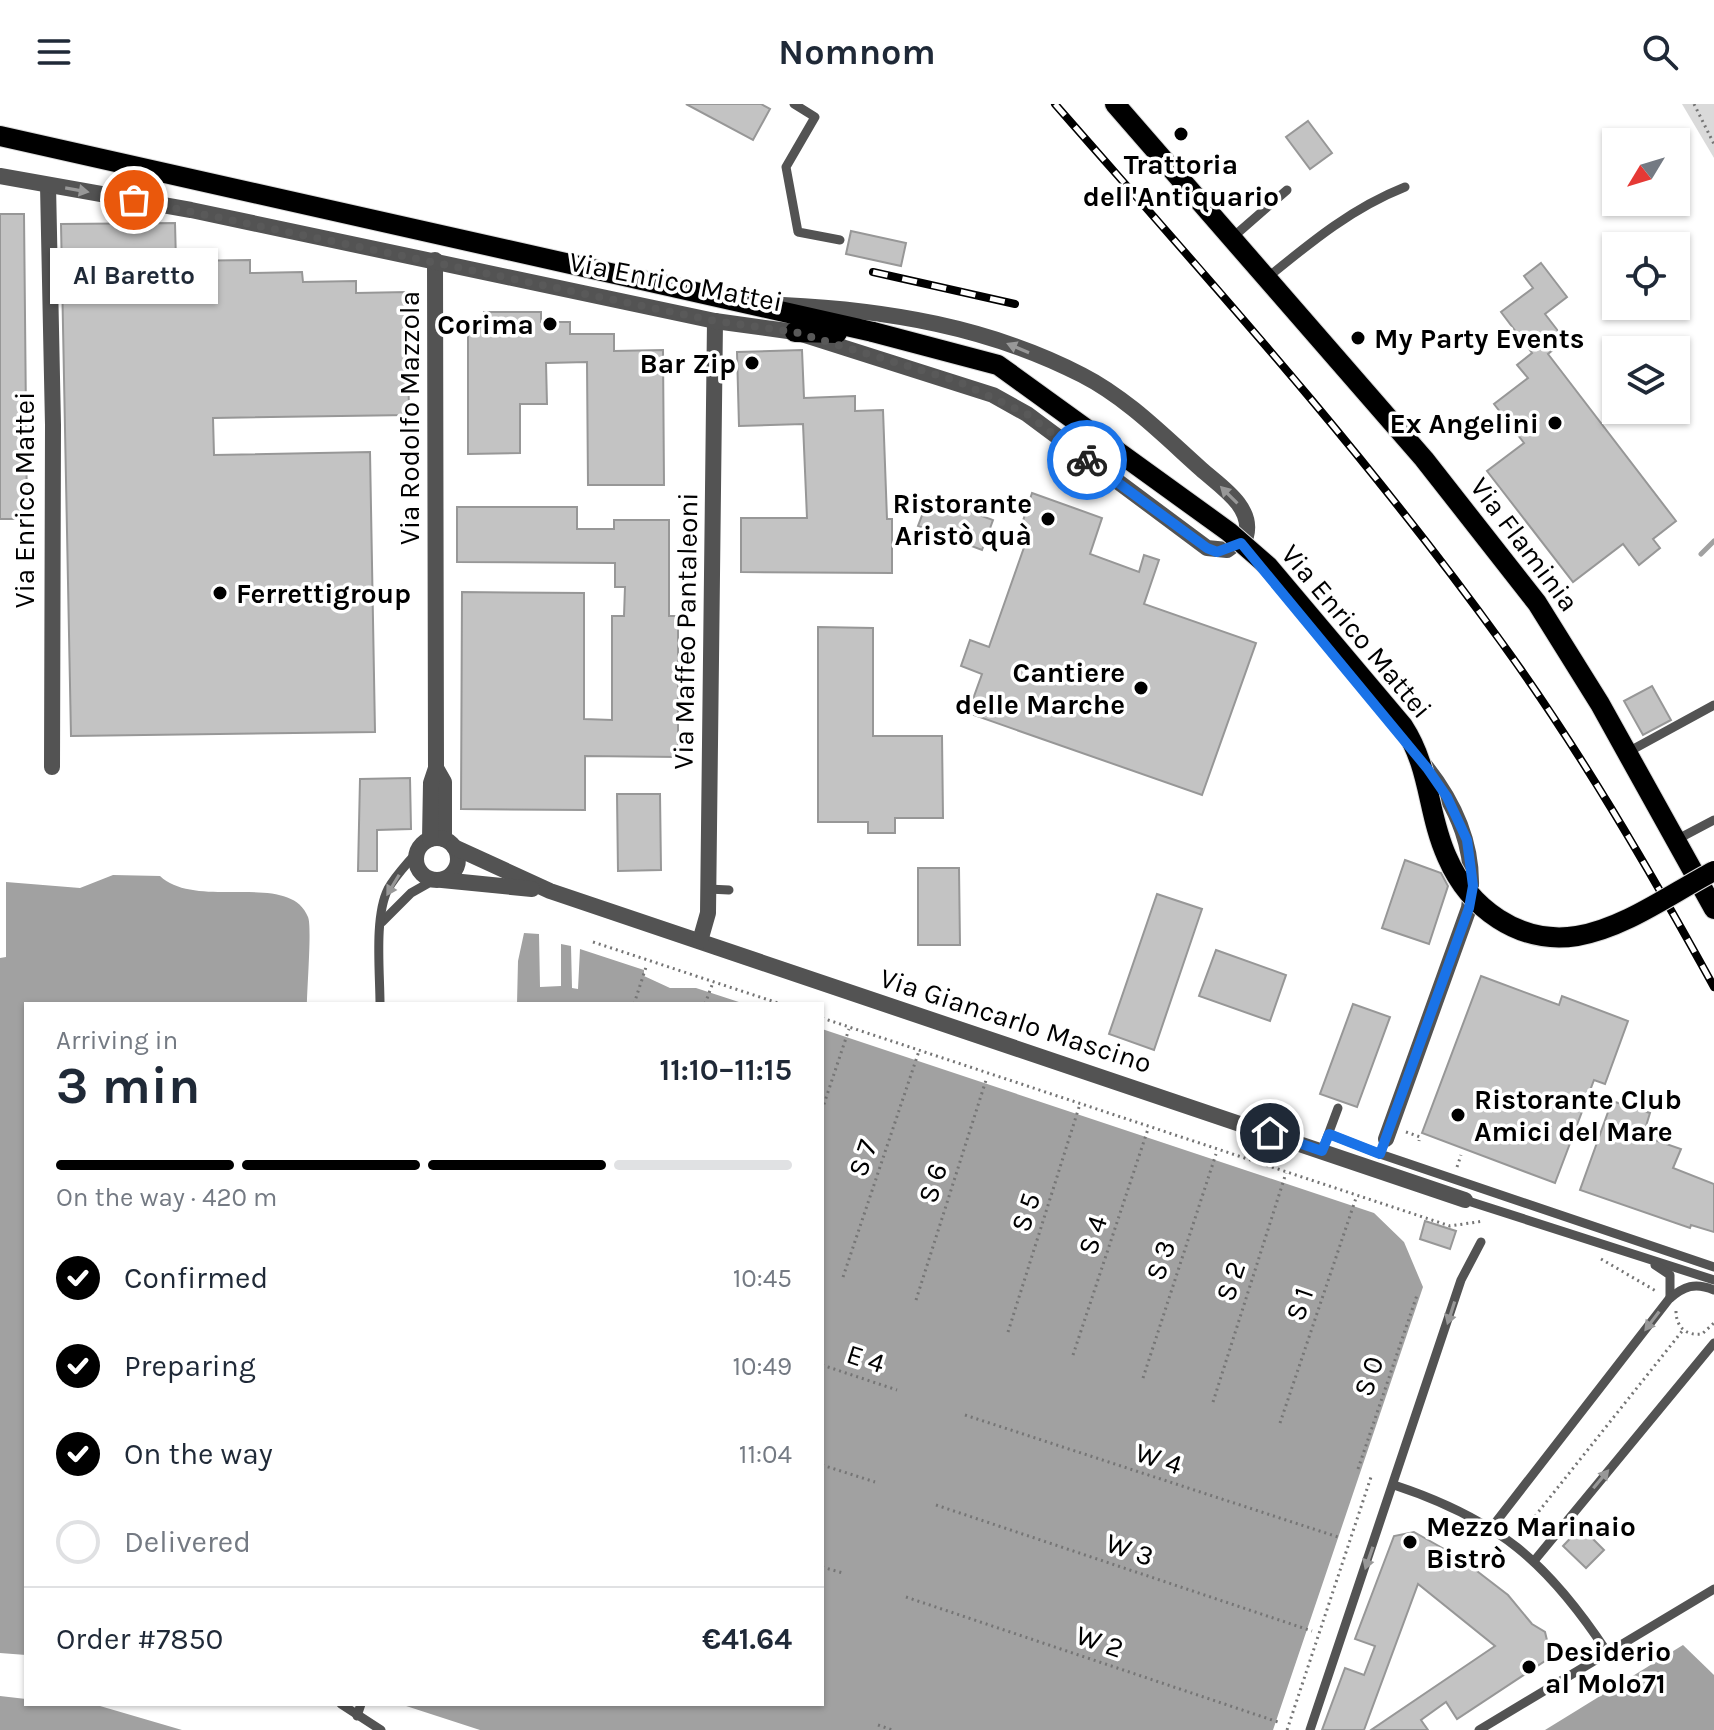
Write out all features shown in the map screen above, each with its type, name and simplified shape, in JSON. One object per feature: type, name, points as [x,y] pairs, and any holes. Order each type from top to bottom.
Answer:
[{"type":"main road","name":"Via Flaminia","points":[[1115,104],[1233,237],[1490,542],[1554,628],[1628,752],[1714,909]]},
{"type":"main road","name":"Via Enrico Mattei","points":[[0,136],[753,304],[998,365],[1082,423],[1268,566],[1403,726],[1419,750],[1446,856],[1467,894],[1500,923],[1538,934],[1576,936],[1619,922],[1714,871]]},
{"type":"main road","points":[[795,332],[873,332]]},
{"type":"street","name":"Via Enrico Mattei","points":[[0,176],[435,260],[715,321],[795,332],[993,395],[1027,414],[1207,548],[1217,552],[1241,543],[1248,528],[1247,519],[1229,494],[1132,407],[1083,375],[1000,341],[949,325],[875,312],[753,304]]},
{"type":"street","name":"Via Enrico Mattei","points":[[48,185],[53,425],[52,767]]},
{"type":"street","name":"Via Rodolfo Mazzola","points":[[435,260],[436,768],[444,782],[443,842]]},
{"type":"street","name":"Via Maffeo Pantaleoni","points":[[700,941],[708,913],[715,321]]},
{"type":"street","name":"Via Enrico Mattei","points":[[1241,543],[1427,768],[1458,819],[1472,860],[1473,886],[1455,948],[1386,1140]]},
{"type":"street","points":[[443,842],[458,863],[449,876],[438,880],[419,871],[416,853],[443,842]]},
{"type":"street","name":"Via Giancarlo Mascino","points":[[443,842],[550,891],[1322,1151],[1380,1174],[1465,1200]]},
{"type":"street","name":"Via Giancarlo Mascino","points":[[438,880],[550,891]]},
{"type":"lane","points":[[794,104],[815,117],[786,167],[798,232],[840,240]]},
{"type":"lane","points":[[1267,278],[1324,231],[1372,200],[1405,187]]},
{"type":"lane","points":[[1233,237],[1287,190]]},
{"type":"lane","points":[[1628,752],[1714,705]]},
{"type":"lane","points":[[1676,840],[1714,820]]},
{"type":"lane","points":[[380,1002],[382,922],[389,888],[416,853]]},
{"type":"lane","points":[[382,922],[411,893],[438,880]]},
{"type":"lane","points":[[708,889],[729,890]]},
{"type":"lane","points":[[1322,1151],[1338,1108]]},
{"type":"lane","points":[[1329,1134],[1386,1140],[1714,1267]]},
{"type":"lane","points":[[1465,1200],[1714,1280]]},
{"type":"lane","points":[[1310,1730],[1461,1280],[1481,1242]]},
{"type":"lane","points":[[1626,1252],[1670,1275],[1672,1285],[1669,1299]]},
{"type":"lane","points":[[1492,1527],[1669,1299],[1680,1289],[1694,1285],[1714,1290]]},
{"type":"lane","points":[[1534,1561],[1714,1343]]},
{"type":"lane","points":[[1394,1485],[1462,1510],[1514,1543],[1559,1586],[1607,1652]]},
{"type":"lane","points":[[1479,1730],[1714,1589]]},
{"type":"lane","points":[[344,1706],[381,1730]]},
{"type":"lane","points":[[357,1716],[360,1706]]},
{"type":"path","points":[[1694,104],[1714,144]]},
{"type":"path","points":[[593,942],[775,1002]]},
{"type":"path","points":[[635,1002],[647,964]]},
{"type":"path","points":[[706,1002],[712,985]]},
{"type":"path","points":[[824,1019],[1450,1226],[1493,1219]]},
{"type":"path","points":[[824,1104],[849,1029]]},
{"type":"path","name":"S 7","points":[[843,1277],[919,1051]]},
{"type":"path","name":"S 6","points":[[916,1300],[987,1077]]},
{"type":"path","name":"S 5","points":[[1008,1332],[1080,1104]]},
{"type":"path","name":"S 4","points":[[1073,1355],[1148,1129]]},
{"type":"path","points":[[1386,1140],[1420,1137],[1419,1141]]},
{"type":"path","name":"S 3","points":[[1143,1378],[1216,1154]]},
{"type":"path","name":"S 2","points":[[1213,1402],[1286,1173]]},
{"type":"path","name":"S 1","points":[[1280,1423],[1356,1198]]},
{"type":"path","points":[[1597,1257],[1678,1305],[1676,1319],[1683,1330],[1702,1334],[1713,1326]]},
{"type":"path","name":"S 0","points":[[1358,1469],[1417,1295]]},
{"type":"path","points":[[1498,1563],[1683,1330]]},
{"type":"path","name":"E 4","points":[[824,1366],[897,1390]]},
{"type":"path","name":"W 4","points":[[965,1415],[1341,1538]]},
{"type":"path","points":[[824,1466],[875,1482]]},
{"type":"path","points":[[1287,1730],[1371,1477]]},
{"type":"path","name":"W 3","points":[[936,1505],[1312,1631]]},
{"type":"path","points":[[824,1568],[843,1573]]},
{"type":"path","name":"W 2","points":[[906,1597],[1281,1723]]},
{"type":"path","points":[[878,1725],[892,1730]]},
{"type":"shaded area","points":[[1682,104],[1714,104],[1714,158]]},
{"type":"shaded area","points":[[113,875],[160,876],[176,886],[196,891],[263,893],[298,903],[309,923],[307,1002],[24,1002],[24,1655],[0,1653],[0,958],[6,957],[6,882],[80,888]]},
{"type":"shaded area","points":[[524,933],[539,934],[540,987],[561,986],[561,944],[571,946],[572,988],[578,989],[580,949],[644,970],[644,976],[670,988],[696,988],[739,1002],[517,1002],[518,961]]},
{"type":"shaded area","points":[[824,1030],[1374,1213],[1404,1242],[1423,1287],[1273,1730],[480,1730],[406,1706],[824,1706]]},
{"type":"shaded area","points":[[1683,1645],[1714,1675],[1714,1730],[1545,1730]]},
{"type":"shaded area","points":[[0,1696],[24,1699],[24,1706],[100,1706],[182,1730],[0,1730]]},
{"type":"building","points":[[686,104],[761,104],[770,109],[753,140]]},
{"type":"building","points":[[1308,121],[1332,153],[1310,169],[1286,137]]},
{"type":"building","points":[[0,214],[24,214],[27,519],[0,519]]},
{"type":"building","name":"Ferrettigroup","points":[[175,223],[176,261],[250,260],[250,273],[302,272],[303,282],[356,281],[356,293],[407,292],[409,415],[213,418],[214,455],[370,452],[375,732],[71,736],[61,224]]},
{"type":"building","points":[[851,231],[906,243],[901,266],[846,254]]},
{"type":"building","name":"Ex Angelini","points":[[1541,263],[1567,297],[1545,314],[1565,340],[1548,354],[1676,521],[1653,539],[1660,548],[1639,565],[1623,544],[1573,582],[1487,471],[1524,443],[1494,404],[1528,378],[1517,365],[1532,353],[1501,312],[1533,288],[1524,276]]},
{"type":"building","points":[[484,312],[541,312],[541,322],[570,322],[570,334],[614,334],[614,351],[663,350],[664,485],[588,485],[587,362],[546,363],[547,404],[520,404],[520,453],[468,454],[468,321],[484,321]]},
{"type":"building","points":[[802,350],[804,398],[855,396],[855,411],[883,410],[887,519],[892,519],[892,573],[741,572],[741,518],[807,518],[803,424],[739,426],[737,352]]},
{"type":"building","name":"Cantiere delle Marche","points":[[1032,493],[1102,518],[1090,554],[1139,572],[1144,555],[1159,560],[1144,604],[1256,643],[1202,795],[968,713],[982,674],[961,666],[970,640],[989,647],[1028,536],[1019,533]]},
{"type":"building","points":[[929,497],[993,520],[982,550],[918,526]]},
{"type":"building","points":[[457,507],[577,507],[577,529],[614,529],[614,520],[669,520],[669,616],[678,616],[678,757],[585,756],[585,810],[461,809],[462,592],[584,593],[584,719],[612,720],[612,616],[624,616],[625,587],[615,587],[615,563],[457,562]]},
{"type":"building","points":[[818,627],[873,628],[873,736],[942,736],[943,818],[895,818],[895,833],[868,833],[868,822],[818,822]]},
{"type":"building","points":[[1652,686],[1671,720],[1643,735],[1624,701]]},
{"type":"building","points":[[410,778],[411,829],[377,830],[377,871],[358,871],[360,779]]},
{"type":"building","points":[[617,794],[660,794],[661,870],[618,871]]},
{"type":"building","points":[[1405,860],[1441,873],[1448,886],[1429,944],[1382,928]]},
{"type":"building","points":[[918,868],[959,868],[960,945],[918,945]]},
{"type":"building","points":[[1157,894],[1202,909],[1154,1050],[1109,1034]]},
{"type":"building","points":[[1216,950],[1286,975],[1270,1021],[1199,996]]},
{"type":"building","points":[[1481,976],[1559,1005],[1562,996],[1628,1021],[1605,1084],[1594,1080],[1555,1183],[1422,1133]]},
{"type":"building","points":[[1353,1004],[1390,1017],[1357,1107],[1320,1094]]},
{"type":"building","points":[[1612,1101],[1650,1113],[1643,1136],[1681,1149],[1673,1168],[1714,1184],[1714,1232],[1691,1225],[1690,1228],[1580,1190]]},
{"type":"building","points":[[1425,1221],[1456,1231],[1450,1249],[1420,1239]]},
{"type":"building","points":[[1581,1527],[1604,1550],[1586,1568],[1563,1546]]},
{"type":"building","points":[[1414,1532],[1460,1558],[1508,1595],[1532,1624],[1545,1632],[1551,1657],[1457,1719],[1446,1702],[1421,1720],[1428,1730],[1371,1730],[1495,1646],[1418,1584],[1364,1730],[1322,1730],[1345,1668],[1364,1675],[1375,1646],[1355,1639],[1394,1536]]},
{"type":"waterway","points":[[1701,554],[1714,541]]},
{"type":"railway","points":[[1055,104],[1285,368],[1450,573],[1531,684],[1587,769],[1714,987]]},
{"type":"railway","points":[[873,272],[1015,304]]},
{"type":"way so far","points":[[134,200],[435,260],[715,321],[795,332],[957,381],[993,395],[1027,414],[1087,460]]},
{"type":"place","name":"Trattoria dell'Antiquario","points":[[1181,134]]},
{"type":"place","name":"Al Baretto","points":[[134,200]]},
{"type":"place","name":"Corima","points":[[550,324]]},
{"type":"place","name":"My Party Events","points":[[1358,338]]},
{"type":"place","name":"Bar Zip","points":[[752,363]]},
{"type":"place","name":"Ex Angelini","points":[[1555,423]]},
{"type":"place","name":"Ristorante Aristò quà","points":[[1048,519]]},
{"type":"place","name":"Ferrettigroup","points":[[220,593]]},
{"type":"place","name":"Cantiere delle Marche","points":[[1141,688]]},
{"type":"place","name":"Ristorante Club Amici del Mare","points":[[1458,1115]]},
{"type":"place","name":"Mezzo Marinaio Bistrò","points":[[1410,1542]]},
{"type":"place","name":"Desiderio al Molo71","points":[[1529,1667]]},
{"type":"route","points":[[1087,460],[1207,548],[1217,552],[1241,543],[1427,768],[1447,797],[1467,840],[1473,886],[1469,908],[1380,1154],[1329,1134],[1322,1151],[1270,1133]]}]
